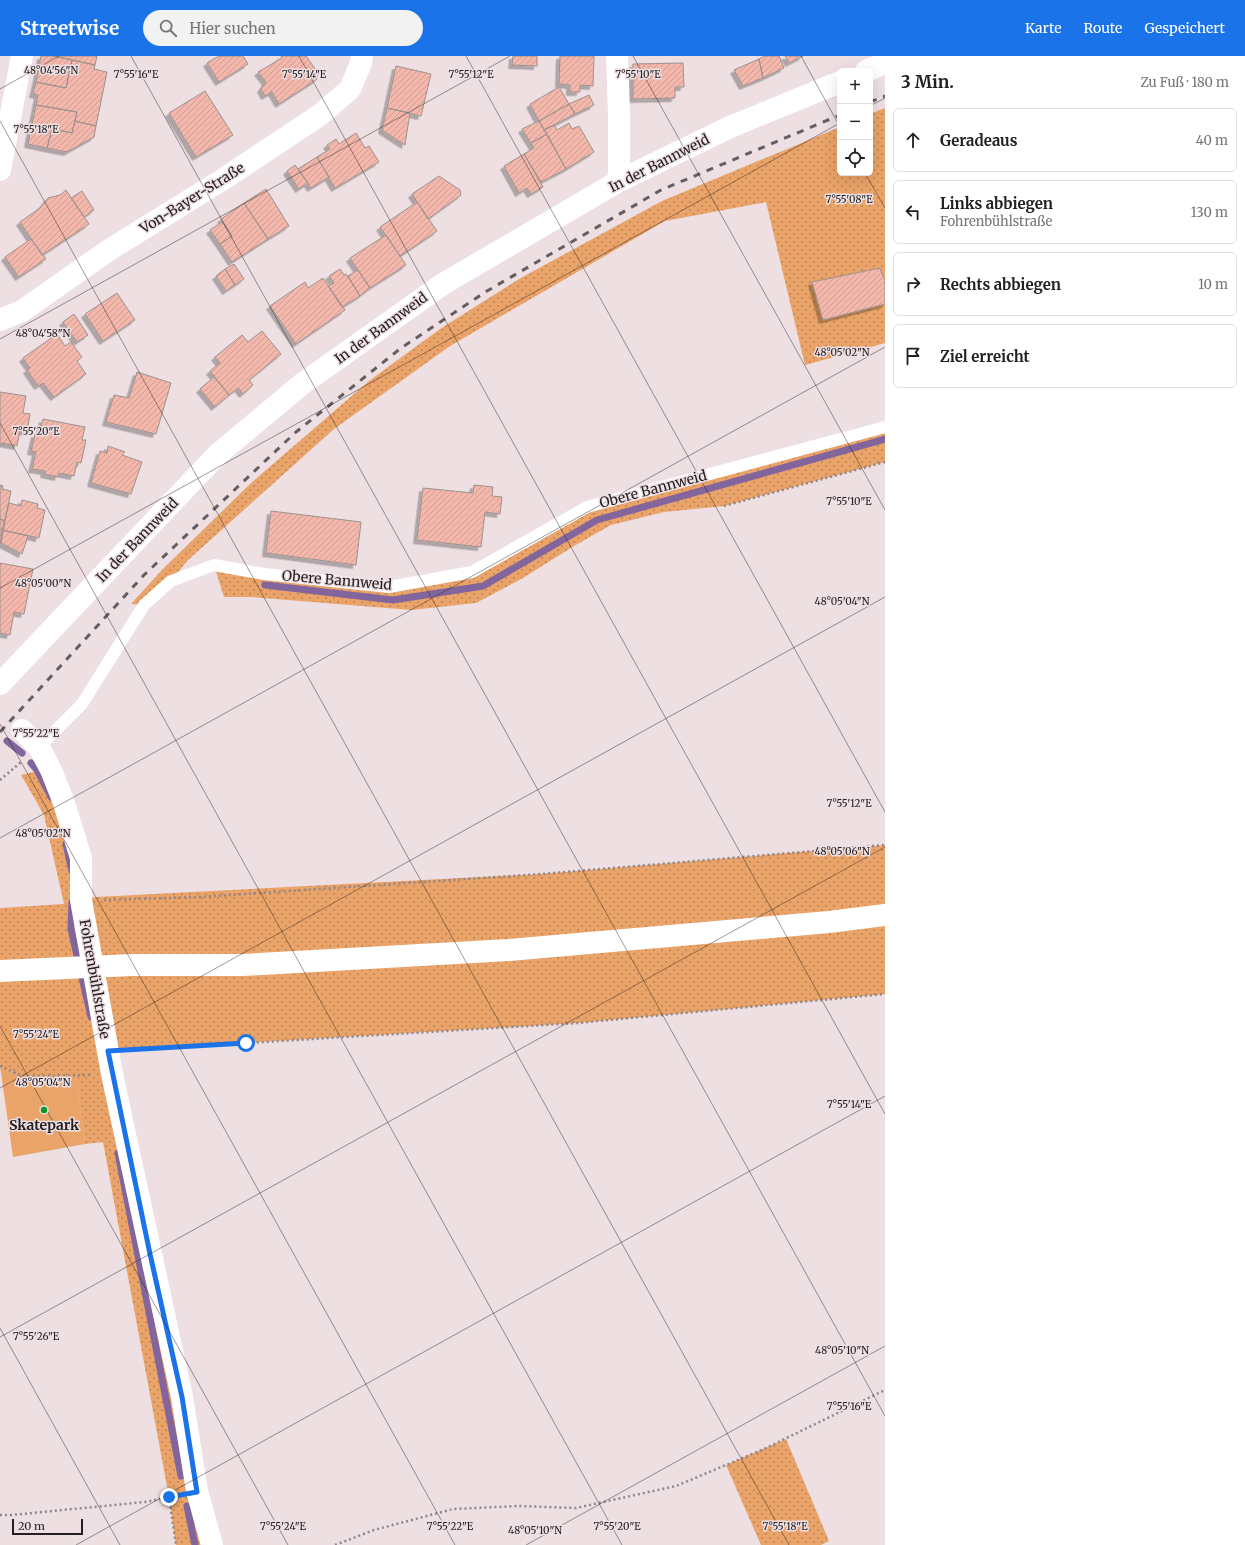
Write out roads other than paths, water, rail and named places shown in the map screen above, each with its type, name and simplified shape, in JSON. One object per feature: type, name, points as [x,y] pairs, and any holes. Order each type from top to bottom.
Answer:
[{"type":"street","points":[[0,170],[22,56]]},
{"type":"street","name":"Von-Bayer-Straße","points":[[0,320],[22,311],[109,250],[222,180],[320,115],[350,89],[362,56]]},
{"type":"street","points":[[617,56],[619,182]]},
{"type":"street","points":[[873,68],[885,63]]},
{"type":"street","name":"In der Bannweid","points":[[0,684],[217,456],[302,384],[443,284],[619,182],[730,127],[837,83]]},
{"type":"street","name":"Fohrenbühlstraße","points":[[22,730],[39,747],[51,770],[63,800],[81,858],[82,900],[108,1051],[182,1397],[197,1492],[212,1545]]},
{"type":"street","points":[[0,971],[132,965],[243,965],[509,950],[829,922],[885,915]]},
{"type":"lane","name":"Obere Bannweid","points":[[39,747],[82,704],[144,605],[170,581],[214,565],[264,574],[389,587],[472,572],[587,507],[885,427]]},
{"type":"waterway","points":[[265,585],[393,600],[483,586],[597,520],[885,439]]},
{"type":"waterway","points":[[7,741],[22,753]]},
{"type":"waterway","points":[[31,763],[37,770],[51,797]]},
{"type":"waterway","points":[[66,844],[72,871]]},
{"type":"waterway","points":[[72,902],[71,929],[91,1017]]},
{"type":"waterway","points":[[118,1153],[181,1476]]},
{"type":"waterway","points":[[187,1506],[195,1545]]},
{"type":"railway","points":[[873,101],[885,96]]},
{"type":"railway","points":[[0,732],[144,575],[296,432],[401,348],[487,291],[661,190],[837,116]]},
{"type":"place","name":"Skatepark","points":[[44,1110]]}]
